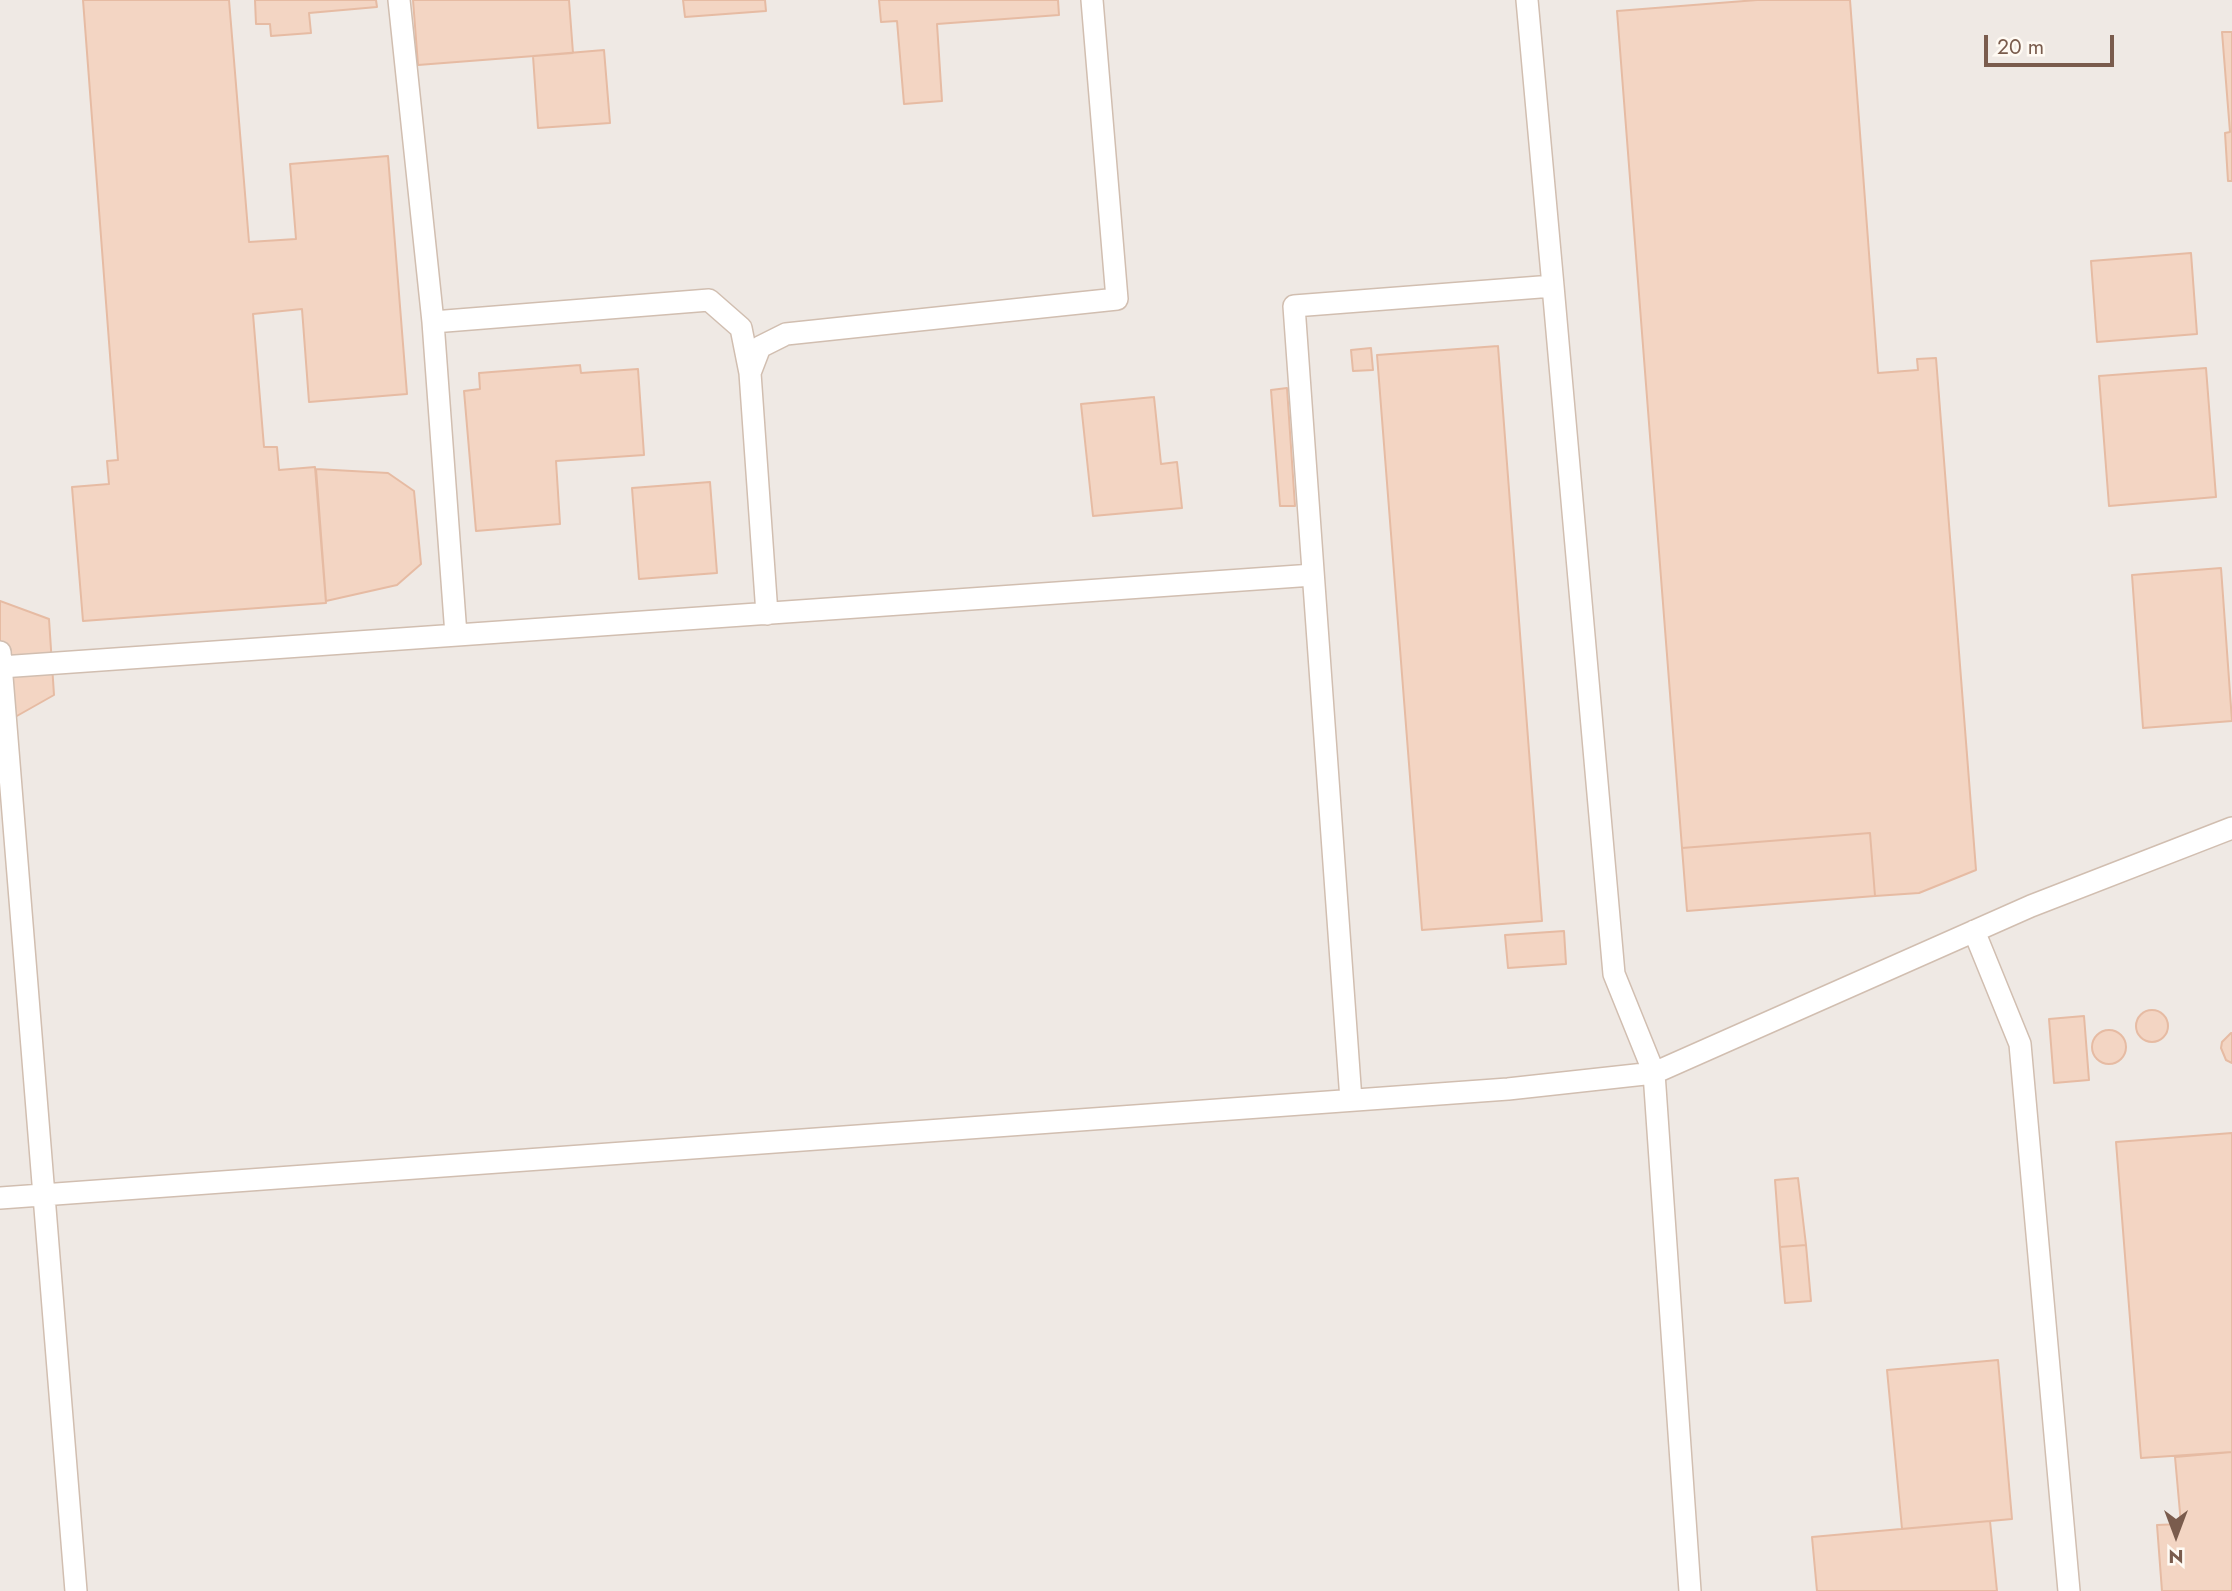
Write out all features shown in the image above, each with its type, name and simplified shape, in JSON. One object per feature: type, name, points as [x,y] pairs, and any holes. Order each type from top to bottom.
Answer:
[{"type":"lane","points":[[399,0],[433,322],[456,635]]},
{"type":"lane","points":[[433,322],[709,300],[741,328],[786,334],[1117,299],[1092,0]]},
{"type":"lane","points":[[1527,0],[1614,974],[1654,1073],[1690,1591]]},
{"type":"lane","points":[[1351,1100],[1294,306],[1553,286]]},
{"type":"lane","points":[[741,328],[750,373],[767,614]]},
{"type":"lane","points":[[750,373],[760,347],[786,334]]},
{"type":"lane","points":[[76,1591],[1,659],[456,635],[1313,575]]},
{"type":"lane","points":[[0,1198],[1508,1089],[1654,1073],[1974,931],[2232,828]]},
{"type":"lane","points":[[1974,931],[2020,1044],[2069,1591]]},
{"type":"shaded area","points":[[0,0],[2232,0],[2232,1591],[0,1591]]},
{"type":"building","points":[[83,0],[229,0],[249,242],[296,239],[290,164],[388,156],[407,394],[309,402],[302,309],[253,314],[264,447],[277,447],[279,470],[315,467],[326,603],[83,621],[72,487],[109,484],[107,461],[118,460]]},
{"type":"building","points":[[255,0],[376,0],[377,7],[309,13],[311,33],[271,36],[270,24],[256,24]]},
{"type":"building","points":[[413,0],[569,0],[573,53],[418,65]]},
{"type":"building","points":[[683,0],[765,0],[766,11],[685,17]]},
{"type":"building","points":[[879,0],[1058,0],[1059,15],[937,24],[942,101],[904,104],[897,21],[881,22]]},
{"type":"building","points":[[1757,0],[1850,0],[1878,373],[1918,370],[1917,359],[1936,358],[1976,870],[1919,893],[1875,896],[1870,833],[1682,848],[1617,11]]},
{"type":"building","points":[[2222,32],[2232,32],[2232,181],[2228,181],[2225,133],[2230,132]]},
{"type":"building","points":[[604,50],[610,123],[538,128],[533,56]]},
{"type":"building","points":[[2191,253],[2197,334],[2097,342],[2091,261]]},
{"type":"building","points":[[1498,346],[1542,921],[1422,930],[1377,355]]},
{"type":"building","points":[[1371,348],[1373,370],[1353,371],[1351,350]]},
{"type":"building","points":[[580,365],[581,373],[638,369],[644,455],[556,461],[560,524],[476,531],[464,391],[480,389],[479,373]]},
{"type":"building","points":[[2206,368],[2216,497],[2109,506],[2099,376]]},
{"type":"building","points":[[1287,388],[1295,506],[1280,506],[1271,390]]},
{"type":"building","points":[[1154,397],[1161,464],[1177,462],[1182,508],[1093,516],[1081,404]]},
{"type":"building","points":[[316,469],[388,473],[414,491],[421,564],[397,585],[326,601]]},
{"type":"building","points":[[710,482],[717,573],[639,579],[632,488]]},
{"type":"building","points":[[2221,568],[2232,721],[2143,728],[2132,575]]},
{"type":"building","points":[[0,601],[49,619],[54,695],[8,721],[0,718]]},
{"type":"building","points":[[1870,833],[1875,896],[1687,911],[1682,848]]},
{"type":"building","points":[[1564,931],[1566,964],[1508,968],[1505,935]]},
{"type":"building","points":[[2152,1010],[2164,1014],[2168,1026],[2164,1038],[2152,1042],[2140,1038],[2136,1026],[2140,1014]]},
{"type":"building","points":[[2084,1016],[2089,1080],[2054,1083],[2049,1019]]},
{"type":"building","points":[[2109,1030],[2121,1035],[2126,1047],[2121,1059],[2109,1064],[2097,1059],[2092,1047],[2097,1035]]},
{"type":"building","points":[[2231,1033],[2232,1063],[2226,1060],[2221,1048],[2222,1042]]},
{"type":"building","points":[[2232,1133],[2232,1452],[2141,1458],[2116,1142]]},
{"type":"building","points":[[1798,1178],[1806,1245],[1780,1247],[1775,1180]]},
{"type":"building","points":[[1806,1245],[1811,1301],[1785,1303],[1780,1247]]},
{"type":"building","points":[[1998,1360],[2012,1519],[1902,1529],[1887,1370]]},
{"type":"building","points":[[2232,1452],[2232,1591],[2162,1591],[2157,1525],[2181,1524],[2175,1457]]},
{"type":"building","points":[[1990,1521],[1997,1591],[1817,1591],[1812,1537]]}]
